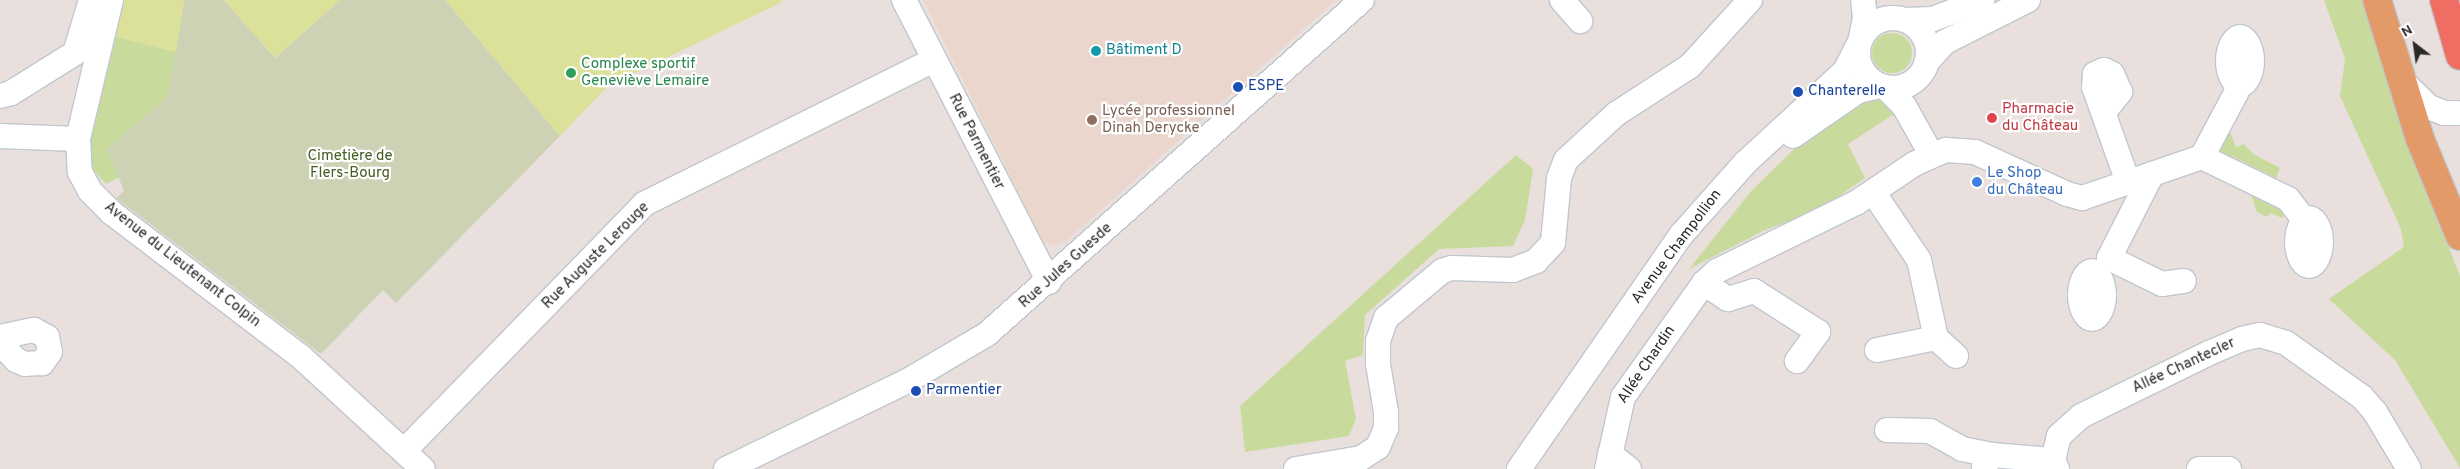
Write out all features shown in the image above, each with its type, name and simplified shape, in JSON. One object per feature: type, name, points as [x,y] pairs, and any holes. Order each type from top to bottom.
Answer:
[{"type":"highway","points":[[2444,0],[2460,56]]},
{"type":"main road","points":[[2377,0],[2399,78],[2420,139],[2460,236]]},
{"type":"street","points":[[0,96],[11,93],[75,53],[91,0]]},
{"type":"street","name":"Avenue du Lieutenant Colpin","points":[[111,0],[78,139],[80,172],[99,201],[306,361],[423,469]]},
{"type":"street","name":"Rue Parmentier","points":[[904,0],[1049,282]]},
{"type":"street","name":"Rue Jules Guesde","points":[[726,469],[951,357],[997,327],[1362,0]]},
{"type":"street","points":[[1562,0],[1580,21]]},
{"type":"street","points":[[1296,469],[1361,458],[1378,447],[1386,428],[1386,412],[1378,364],[1378,341],[1386,318],[1442,271],[1452,268],[1513,270],[1536,261],[1553,243],[1559,178],[1566,160],[1616,114],[1690,66],[1750,0]]},
{"type":"street","points":[[1862,0],[1865,18],[1860,42],[1862,70],[1904,106],[1931,154]]},
{"type":"street","points":[[1880,0],[1902,19],[1918,28],[1925,40],[1923,69],[1915,95],[1931,154]]},
{"type":"street","points":[[1860,42],[1879,20],[1932,19],[1982,0]]},
{"type":"street","points":[[1882,87],[1904,86],[1923,69],[1945,42],[2028,0]]},
{"type":"street","name":"Avenue Champollion","points":[[1519,469],[1682,234],[1745,163],[1845,71],[1860,42]]},
{"type":"street","points":[[2238,55],[2240,75],[2236,93],[2202,157],[2288,199],[2303,218]]},
{"type":"street","name":"Rue Auguste Lerouge","points":[[404,452],[644,204],[934,60]]},
{"type":"street","points":[[2399,78],[2429,108],[2444,113],[2457,113]]},
{"type":"street","name":"Avenue Champollion","points":[[1536,469],[1684,255],[1727,202],[1802,129],[1864,87],[1882,87]]},
{"type":"street","points":[[2104,112],[2128,182]]},
{"type":"street","points":[[0,136],[78,139]]},
{"type":"street","name":"Allée Chardin","points":[[1629,469],[1608,461],[1623,397],[1704,283],[1729,264],[1873,192],[1931,154],[1946,150],[1975,152],[2074,196],[2094,194],[2202,157]]},
{"type":"street","points":[[2152,174],[2098,283],[2162,284],[2184,281]]},
{"type":"street","points":[[1873,192],[1919,260],[1936,338],[1956,356]]},
{"type":"street","points":[[2094,194],[2130,216]]},
{"type":"street","points":[[1704,283],[1728,299],[1754,291],[1818,332],[1797,361]]},
{"type":"street","points":[[0,338],[34,330],[47,338],[50,352],[42,363],[25,364],[16,360],[0,343]]},
{"type":"street","name":"Allée Chantecler","points":[[1887,430],[1930,431],[1987,462],[2055,464],[2059,436],[2081,416],[2209,352],[2242,338],[2260,335],[2286,343],[2362,397],[2381,421],[2409,469]]},
{"type":"street","points":[[1877,350],[1936,338]]},
{"type":"street","points":[[2199,469],[2229,469]]},
{"type":"shaded area","name":"Lycée professionnel Dinah Derycke","points":[[923,0],[1336,0],[1066,241],[1053,246],[1042,239]]},
{"type":"green space","points":[[123,0],[184,0],[176,52],[114,36]]},
{"type":"green space","name":"Cimetière de Flers-Bourg","points":[[184,0],[224,0],[275,58],[340,0],[445,0],[560,136],[396,303],[383,290],[321,354],[116,198],[124,191],[107,149],[168,97]]},
{"type":"green space","points":[[224,0],[340,0],[275,58]]},
{"type":"green space","name":"Complexe sportif Geneviève Lemaire","points":[[445,0],[781,0],[782,2],[608,86],[560,136]]},
{"type":"green space","points":[[2324,0],[2366,0],[2409,146],[2460,276],[2460,468],[2395,360],[2329,299],[2404,247],[2401,229],[2340,96],[2345,59]]},
{"type":"green space","points":[[1888,33],[1896,33],[1903,36],[1909,42],[1912,53],[1909,64],[1903,70],[1896,73],[1888,73],[1881,70],[1875,64],[1872,57],[1872,49],[1875,42],[1881,36]]},
{"type":"green space","points":[[114,36],[176,52],[168,97],[107,149],[119,177],[106,184],[91,167],[87,143]]},
{"type":"green space","points":[[1878,95],[1894,114],[1848,144],[1865,178],[1822,208],[1763,231],[1689,269],[1752,190],[1814,130],[1847,106]]},
{"type":"green space","points":[[2229,129],[2236,147],[2244,144],[2253,154],[2280,168],[2276,178],[2232,156],[2224,158],[2218,145]]},
{"type":"green space","points":[[1516,155],[1533,169],[1525,220],[1513,246],[1439,249],[1365,315],[1363,355],[1345,361],[1356,419],[1349,436],[1245,452],[1240,406]]},
{"type":"green space","points":[[2249,189],[2288,206],[2282,218],[2270,213],[2267,217],[2257,212]]},
{"type":"place","name":"Bâtiment D","points":[[1096,51]]},
{"type":"place","name":"Complexe sportif Geneviève Lemaire","points":[[571,73]]},
{"type":"place","name":"ESPE","points":[[1238,87]]},
{"type":"place","name":"Chanterelle","points":[[1798,92]]},
{"type":"place","name":"Pharmacie du Château","points":[[1992,118]]},
{"type":"place","name":"Lycée professionnel Dinah Derycke","points":[[1092,120]]},
{"type":"place","name":"Le Shop du Château","points":[[1977,182]]},
{"type":"place","name":"Parmentier","points":[[916,391]]}]
